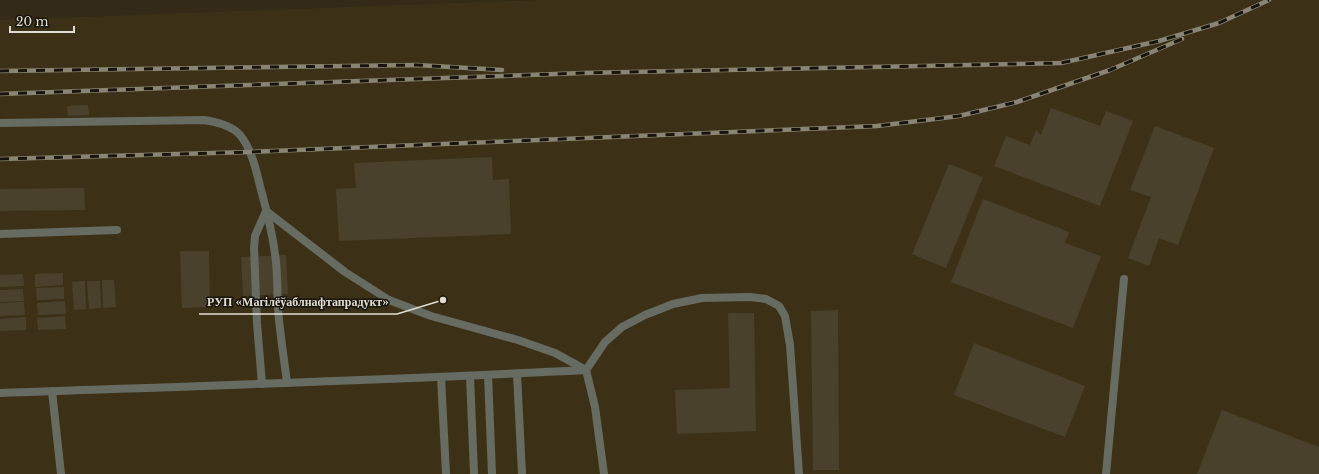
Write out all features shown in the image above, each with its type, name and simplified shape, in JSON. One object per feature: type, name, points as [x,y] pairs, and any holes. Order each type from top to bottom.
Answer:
[{"type":"lane","points":[[0,123],[204,120],[220,123],[234,130],[245,142],[258,177],[276,255],[278,310],[287,382]]},
{"type":"lane","points":[[266,211],[345,272],[389,300],[431,316],[518,340],[555,354],[586,370]]},
{"type":"lane","points":[[262,384],[257,324],[254,248],[255,236],[266,211]]},
{"type":"lane","points":[[0,234],[117,230]]},
{"type":"lane","points":[[1106,474],[1124,280]]},
{"type":"lane","points":[[604,474],[595,407],[586,370],[605,342],[622,327],[645,315],[673,304],[702,298],[750,297],[766,299],[779,306],[786,316],[790,345],[799,474]]},
{"type":"lane","points":[[0,393],[470,376],[586,370]]},
{"type":"lane","points":[[517,374],[522,474]]},
{"type":"lane","points":[[488,375],[492,474]]},
{"type":"lane","points":[[470,376],[474,474]]},
{"type":"lane","points":[[441,377],[446,474]]},
{"type":"lane","points":[[52,391],[61,474]]},
{"type":"shaded area","points":[[540,0],[1319,0],[1319,474],[0,474],[0,20]]},
{"type":"building","points":[[88,105],[89,115],[68,116],[67,106]]},
{"type":"building","points":[[1051,108],[1100,126],[1106,111],[1133,121],[1100,206],[994,166],[1006,136],[1030,145],[1036,130],[1041,135]]},
{"type":"building","points":[[1155,126],[1214,148],[1178,245],[1159,238],[1149,266],[1128,258],[1151,197],[1130,190]]},
{"type":"building","points":[[492,157],[493,180],[509,179],[511,234],[339,241],[336,189],[356,188],[354,163]]},
{"type":"building","points":[[949,164],[983,177],[946,268],[912,254]]},
{"type":"building","points":[[84,188],[85,210],[0,211],[0,189]]},
{"type":"building","points":[[983,199],[1069,232],[1065,243],[1101,256],[1073,328],[951,282]]},
{"type":"building","points":[[180,251],[209,251],[210,307],[182,308]]},
{"type":"building","points":[[286,255],[288,294],[243,296],[241,257]]},
{"type":"building","points":[[63,273],[63,285],[35,287],[35,274]]},
{"type":"building","points":[[23,274],[24,286],[0,287],[0,275]]},
{"type":"building","points":[[102,280],[114,280],[116,307],[103,308]]},
{"type":"building","points":[[85,281],[86,309],[74,310],[72,282]]},
{"type":"building","points":[[87,281],[100,281],[101,308],[89,309]]},
{"type":"building","points":[[64,287],[64,299],[37,300],[36,288]]},
{"type":"building","points":[[23,289],[24,301],[0,302],[0,290]]},
{"type":"building","points":[[65,301],[66,314],[38,315],[37,303]]},
{"type":"building","points":[[24,302],[25,315],[0,316],[0,303]]},
{"type":"building","points":[[838,310],[839,470],[813,470],[811,311]]},
{"type":"building","points":[[728,313],[754,313],[756,431],[677,434],[675,390],[730,388]]},
{"type":"building","points":[[65,316],[66,329],[38,330],[37,318]]},
{"type":"building","points":[[26,317],[26,330],[0,331],[0,319]]},
{"type":"building","points":[[974,343],[1085,386],[1065,437],[954,395]]},
{"type":"building","points":[[1222,410],[1319,447],[1319,474],[1197,474]]},
{"type":"railway","points":[[0,94],[583,73],[1061,63],[1159,41],[1219,23],[1269,0]]},
{"type":"railway","points":[[0,159],[249,152],[877,126],[959,116],[1017,102],[1110,70],[1182,39]]},
{"type":"railway","points":[[0,71],[417,65],[502,70]]},
{"type":"place","name":"РУП «Магілёўаблнафтапрадукт»","points":[[443,300]]}]
